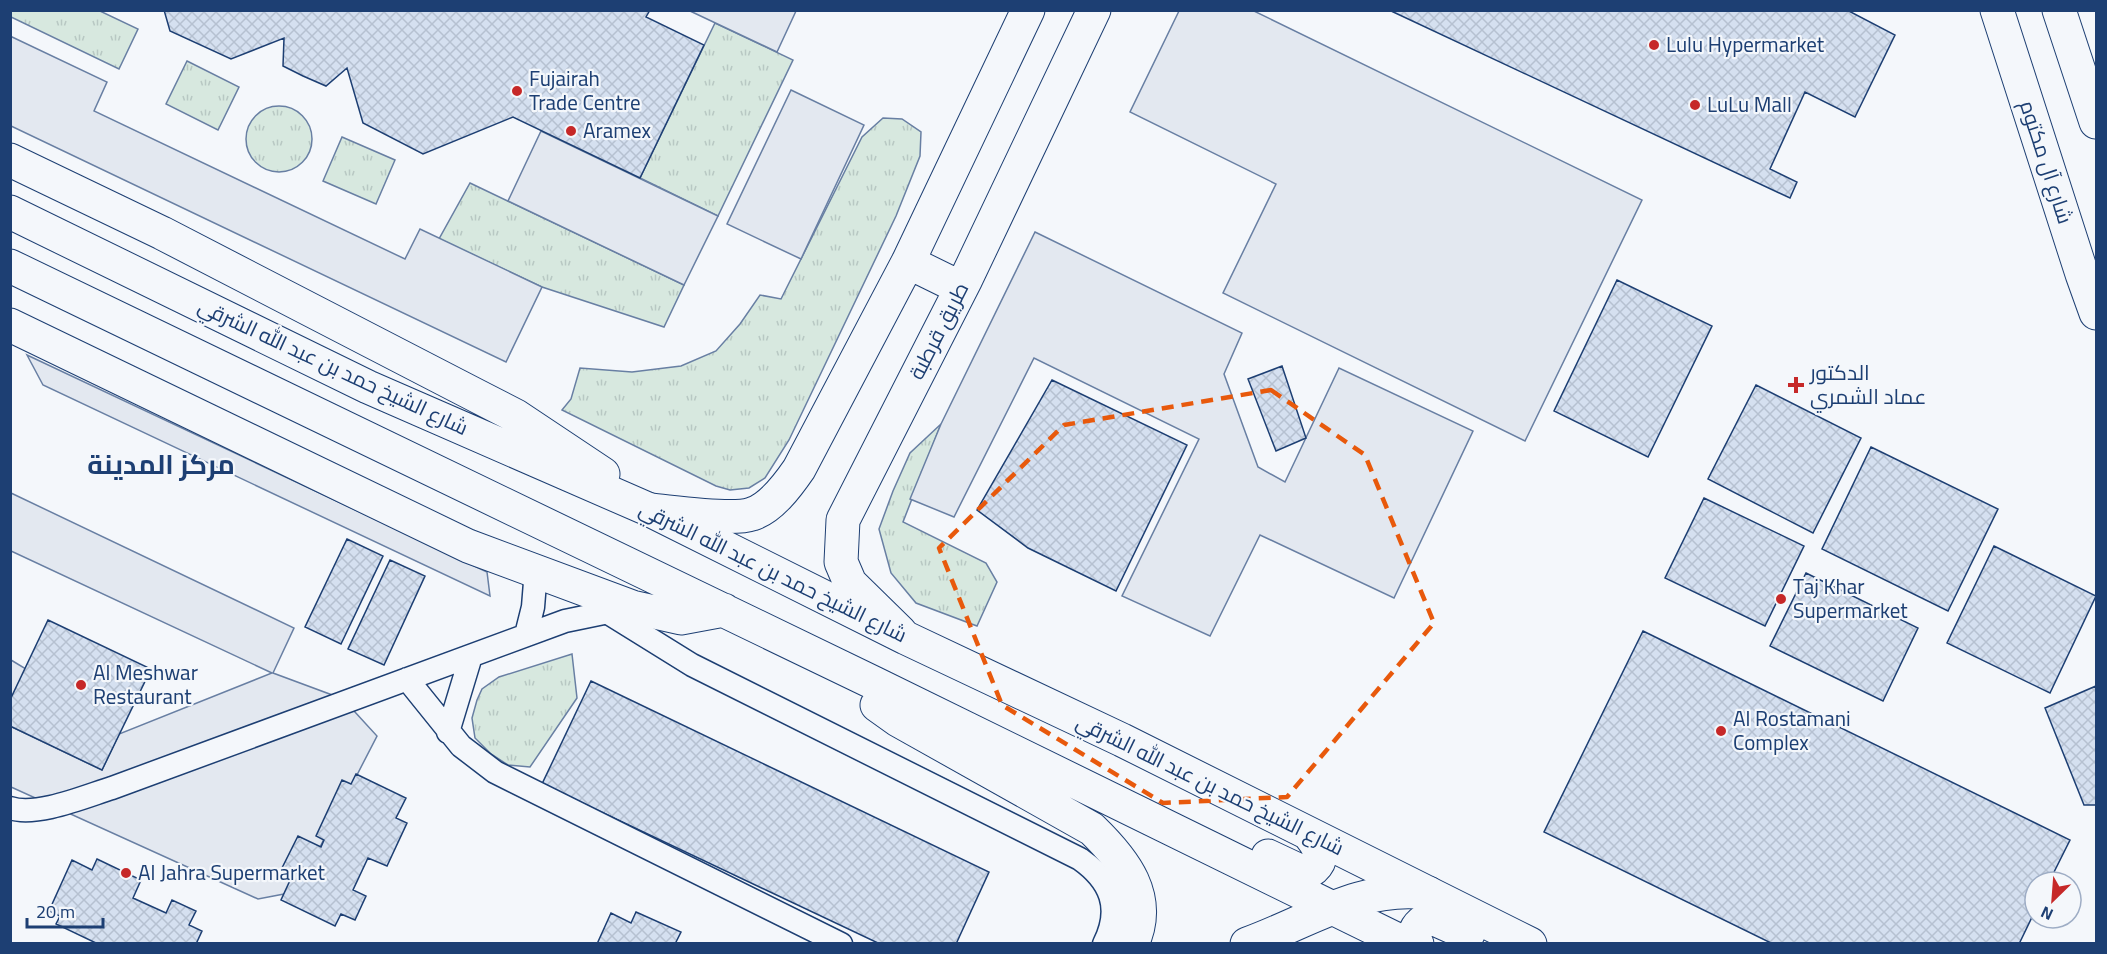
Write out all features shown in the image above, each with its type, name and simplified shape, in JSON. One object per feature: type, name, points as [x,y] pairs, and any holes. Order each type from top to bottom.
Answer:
[{"type":"main road","points":[[10,160],[162,233],[516,416],[609,478],[650,510],[732,517],[753,514],[782,492],[799,470],[908,262],[1028,10]]},
{"type":"main road","name":"طريق قرطبة","points":[[906,638],[850,583],[841,562],[843,520],[961,288],[1094,10]]},
{"type":"main road","name":"شارع آل مكتوم","points":[[1997,10],[2082,274],[2097,313]]},
{"type":"main road","points":[[2039,10],[2060,56],[2092,109]]},
{"type":"main road","points":[[2060,10],[2092,109]]},
{"type":"main road","name":"شارع الشيخ حمد بن عبد الله الشرقي","points":[[10,212],[368,387],[650,510],[906,638],[1122,740],[1530,944]]},
{"type":"main road","points":[[908,262],[961,288]]},
{"type":"main road","points":[[10,266],[724,610],[1334,908],[1372,936],[1406,944]]},
{"type":"main road","points":[[10,326],[468,546],[536,570],[619,609],[681,618],[724,610]]},
{"type":"main road","points":[[796,645],[898,720],[1092,829],[1114,850],[1133,879],[1140,916],[1132,944]]},
{"type":"main road","points":[[874,683],[990,720],[1300,872],[1313,869],[1320,859],[1320,850],[1308,833]]},
{"type":"main road","points":[[1356,857],[1370,872],[1379,893],[1380,917],[1372,936]]},
{"type":"main road","points":[[1246,944],[1348,902],[1379,893],[1403,891],[1428,893]]},
{"type":"main road","points":[[1417,944],[1414,936],[1416,928],[1421,921],[1430,917],[1488,944]]},
{"type":"street","points":[[526,635],[534,607],[536,570]]},
{"type":"street","points":[[10,808],[17,810],[65,803],[112,788],[565,621],[619,609],[692,665],[1080,859],[1101,878],[1111,897],[1112,924],[1104,944]]},
{"type":"street","points":[[448,732],[471,656]]},
{"type":"street","points":[[407,680],[461,746],[495,772],[841,944]]},
{"type":"highlighted area","points":[[1271,390],[1365,455],[1434,623],[1287,797],[1163,803],[1002,705],[939,548],[1064,425]]},
{"type":"green space","points":[[10,11],[100,11],[138,29],[119,69],[11,17]]},
{"type":"green space","points":[[715,23],[793,60],[718,216],[640,178]]},
{"type":"green space","points":[[187,61],[239,87],[218,130],[166,104]]},
{"type":"green space","points":[[279,106],[292,108],[307,121],[312,139],[310,152],[297,167],[279,172],[266,170],[251,157],[246,139],[248,126],[261,111]]},
{"type":"green space","points":[[883,118],[902,119],[921,132],[920,156],[896,216],[789,440],[765,478],[749,488],[730,490],[716,486],[562,410],[571,399],[580,368],[632,372],[681,366],[716,351],[740,324],[760,295],[781,299],[862,137]]},
{"type":"green space","points":[[342,137],[395,160],[376,204],[323,181]]},
{"type":"green space","points":[[470,183],[684,285],[664,327],[542,287],[439,239]]},
{"type":"green space","points":[[941,424],[903,522],[986,563],[997,582],[977,626],[916,603],[891,573],[879,529],[910,453]]},
{"type":"green space","points":[[572,654],[577,698],[530,767],[508,765],[491,754],[475,738],[472,718],[482,689],[499,677]]},
{"type":"shaded area","points":[[690,11],[796,11],[777,52]]},
{"type":"shaded area","points":[[1179,11],[1254,11],[1642,200],[1525,441],[1223,293],[1276,184],[1130,112]]},
{"type":"shaded area","points":[[10,36],[107,82],[94,111],[405,259],[420,229],[542,287],[506,362],[11,126]]},
{"type":"shaded area","points":[[791,90],[864,125],[801,259],[727,224]]},
{"type":"shaded area","points":[[541,131],[718,216],[684,285],[508,201]]},
{"type":"shaded area","points":[[1035,232],[1242,333],[1224,374],[1258,467],[1285,482],[1339,368],[1473,431],[1394,598],[1260,535],[1210,636],[1122,596],[1199,439],[1034,358],[954,517],[910,499],[941,424]]},
{"type":"shaded area","points":[[27,355],[487,572],[490,596],[43,385]]},
{"type":"shaded area","points":[[11,493],[294,628],[273,673],[343,699],[377,736],[302,882],[284,894],[258,899],[11,787],[10,726],[102,770],[119,734],[272,673],[11,551]]},
{"type":"shaded area","points":[[11,660],[26,669],[11,700]]},
{"type":"building","name":"Fujairah Trade Centre","points":[[164,10],[650,10],[646,17],[704,45],[640,178],[513,117],[423,154],[363,123],[347,68],[326,86],[303,76],[283,66],[284,38],[231,59],[170,31]]},
{"type":"building","name":"LuLu Mall","points":[[1389,10],[1847,10],[1895,35],[1855,117],[1805,92],[1770,169],[1797,182],[1790,198]]},
{"type":"building","points":[[1617,280],[1712,326],[1648,457],[1554,411]]},
{"type":"building","points":[[1282,366],[1306,438],[1276,451],[1248,379]]},
{"type":"building","points":[[1052,380],[1187,445],[1116,591],[1028,548],[977,510]]},
{"type":"building","points":[[1756,385],[1861,438],[1813,533],[1708,479]]},
{"type":"building","points":[[1871,447],[1998,509],[1948,611],[1822,549]]},
{"type":"building","points":[[1704,498],[1804,546],[1765,626],[1665,578]]},
{"type":"building","points":[[347,539],[383,556],[341,644],[305,627]]},
{"type":"building","points":[[1994,546],[2096,596],[2050,693],[1947,643]]},
{"type":"building","points":[[390,560],[425,576],[384,665],[348,649]]},
{"type":"building","points":[[1806,573],[1918,628],[1883,701],[1770,646]]},
{"type":"building","name":"Al Meshwar Restaurant","points":[[48,620],[151,669],[102,770],[10,726],[10,700]]},
{"type":"building","name":"Al Rostamani Complex","points":[[1643,631],[2070,840],[2055,870],[2023,870],[2023,930],[2026,930],[2019,944],[1773,944],[1544,832]]},
{"type":"building","points":[[591,681],[989,872],[956,944],[880,944],[542,784]]},
{"type":"building","points":[[2096,686],[2096,805],[2084,805],[2045,708]]},
{"type":"building","points":[[356,774],[406,798],[396,818],[407,823],[387,866],[368,858],[353,890],[366,896],[355,920],[341,914],[335,926],[281,900],[292,876],[281,870],[298,836],[321,847],[324,840],[316,836],[342,780],[351,784]]},
{"type":"building","points":[[97,859],[141,880],[133,898],[166,913],[172,900],[196,911],[189,925],[202,931],[196,944],[98,944],[56,924],[60,916],[49,911],[72,860],[92,870]]},
{"type":"building","points":[[636,912],[681,932],[675,944],[597,944],[611,913],[631,923]]},
{"type":"place","name":"Lulu Hypermarket","points":[[1654,45]]},
{"type":"place","name":"Fujairah Trade Centre","points":[[517,91]]},
{"type":"place","name":"LuLu Mall","points":[[1695,105]]},
{"type":"place","name":"Aramex","points":[[571,131]]},
{"type":"place","name":"الدكتور عماد الشمري","points":[[1796,385]]},
{"type":"place","name":"Taj Khar Supermarket","points":[[1781,599]]},
{"type":"place","name":"Al Meshwar Restaurant","points":[[81,685]]},
{"type":"place","name":"Al Rostamani Complex","points":[[1721,731]]},
{"type":"place","name":"Al Jahra Supermarket","points":[[126,873]]},
{"type":"district","name":"مركز المدينة","points":[[161,465]]}]
